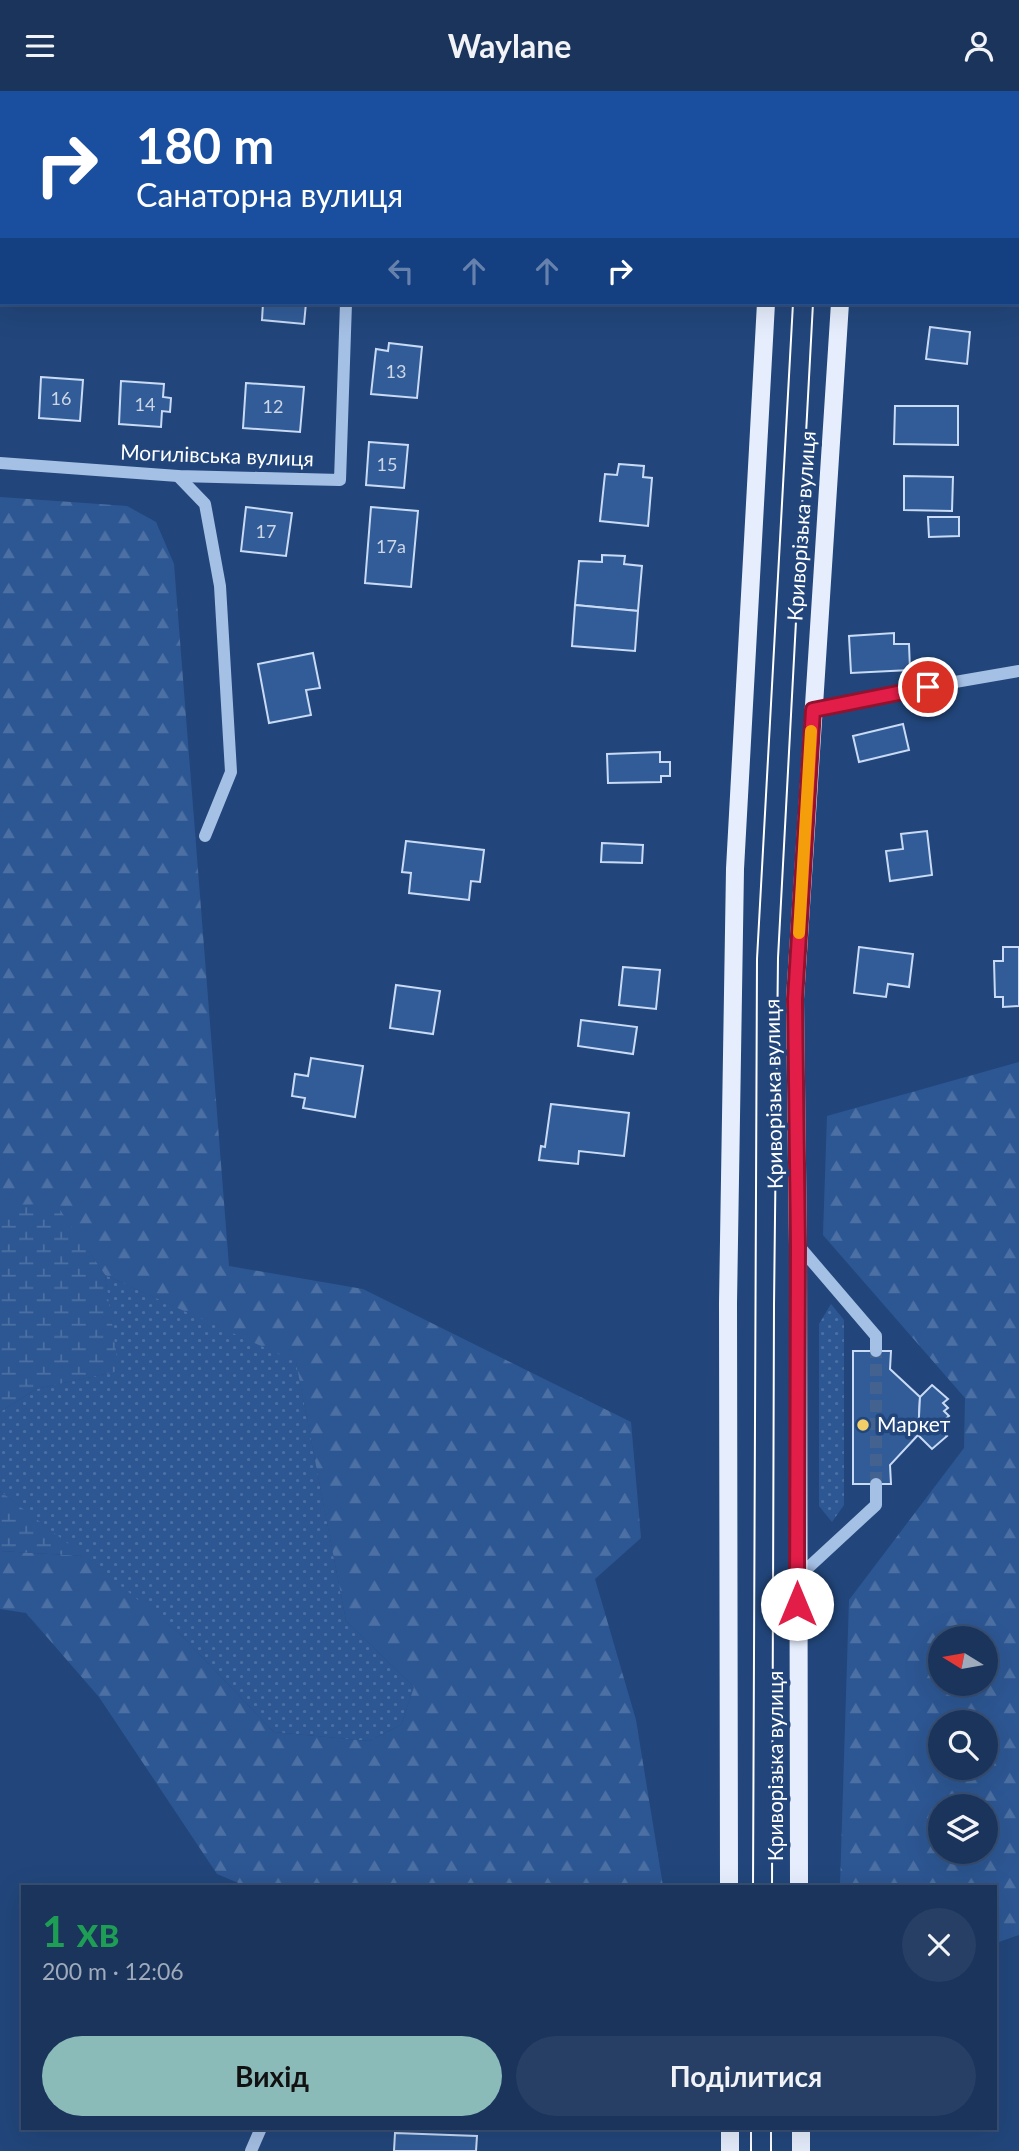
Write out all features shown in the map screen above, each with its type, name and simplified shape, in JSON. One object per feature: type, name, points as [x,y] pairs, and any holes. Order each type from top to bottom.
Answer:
[{"type":"main road","name":"Криворізька вулиця","points":[[729,1885],[728,1303],[735,869],[766,305]]},
{"type":"main road","name":"Криворізька вулиця","points":[[799,1885],[795,999],[840,305]]},
{"type":"main road","points":[[730,2130],[730,2151]]},
{"type":"main road","points":[[801,2130],[801,2151]]},
{"type":"street","name":"Могилівська вулиця","points":[[0,463],[178,476],[340,480],[346,305]]},
{"type":"street","points":[[178,476],[205,504],[220,586],[231,772],[205,836]]},
{"type":"street","points":[[813,710],[880,695],[1019,671]]},
{"type":"street","points":[[798,1245],[876,1336],[876,1351]]},
{"type":"street","points":[[797,1578],[876,1504],[876,1484]]},
{"type":"street","points":[[251,2151],[260,2130]]},
{"type":"green space","points":[[0,497],[127,506],[156,522],[174,564],[229,1266],[363,1289],[631,1422],[641,1538],[595,1579],[636,1720],[663,1885],[243,1885],[217,1874],[99,1697],[26,1613],[0,1609],[0,1551],[84,1556],[180,1634],[274,1732],[369,1741],[401,1725],[414,1687],[346,1621],[296,1362],[105,1275],[56,1205],[0,1205]]},
{"type":"green space","points":[[1019,1062],[1019,1935],[997,1943],[997,1885],[840,1885],[849,1600],[964,1448],[965,1398],[823,1235],[827,1116]]},
{"type":"green space","points":[[56,1204],[105,1275],[119,1371],[36,1389],[0,1412],[0,1205]]},
{"type":"green space","points":[[105,1275],[296,1361],[346,1621],[414,1687],[401,1725],[369,1741],[274,1732],[180,1634],[0,1491],[0,1412],[36,1389],[118,1371]]},
{"type":"green space","points":[[831,1304],[844,1320],[844,1505],[832,1522],[819,1506],[819,1324]]},
{"type":"green space","points":[[0,1491],[84,1556],[0,1551]]},
{"type":"building","points":[[263,305],[306,305],[304,324],[262,320]]},
{"type":"building","points":[[930,327],[970,332],[967,364],[926,359]]},
{"type":"building","points":[[389,343],[422,347],[417,398],[371,394],[376,349],[388,351]]},
{"type":"building","points":[[41,377],[83,380],[80,421],[39,418]]},
{"type":"building","points":[[121,381],[164,384],[163,397],[171,398],[170,412],[162,411],[161,427],[119,424]]},
{"type":"building","points":[[246,383],[304,387],[300,432],[243,428]]},
{"type":"building","points":[[895,406],[958,406],[958,445],[894,444]]},
{"type":"building","points":[[369,442],[408,445],[404,488],[366,485]]},
{"type":"building","points":[[619,464],[644,466],[643,477],[652,478],[648,526],[600,521],[605,474],[617,475]]},
{"type":"building","points":[[904,476],[953,477],[952,511],[904,510]]},
{"type":"building","points":[[246,507],[292,513],[286,556],[241,551]]},
{"type":"building","points":[[371,507],[418,511],[411,587],[365,583]]},
{"type":"building","points":[[928,517],[959,517],[959,536],[929,537]]},
{"type":"building","points":[[602,555],[625,556],[624,564],[642,566],[638,611],[575,605],[579,561],[602,562]]},
{"type":"building","points":[[575,605],[638,611],[635,651],[572,646]]},
{"type":"building","points":[[894,633],[894,644],[909,644],[910,670],[851,673],[849,636]]},
{"type":"building","points":[[313,653],[320,688],[306,690],[311,715],[269,723],[258,664]]},
{"type":"building","points":[[903,724],[909,750],[859,762],[853,736]]},
{"type":"building","points":[[660,752],[660,762],[670,762],[670,776],[661,776],[661,782],[608,783],[607,754]]},
{"type":"building","points":[[927,831],[932,875],[890,881],[886,851],[903,849],[901,834]]},
{"type":"building","points":[[406,841],[484,850],[480,882],[471,881],[469,900],[409,893],[411,873],[402,872]]},
{"type":"building","points":[[602,843],[643,845],[642,863],[601,862]]},
{"type":"building","points":[[859,947],[913,954],[909,987],[888,984],[886,997],[854,993]]},
{"type":"building","points":[[1003,947],[1019,947],[1019,1006],[1003,1007],[1003,997],[995,997],[994,961],[1003,961]]},
{"type":"building","points":[[623,967],[660,970],[656,1009],[619,1005]]},
{"type":"building","points":[[396,985],[440,991],[433,1034],[390,1028]]},
{"type":"building","points":[[581,1020],[637,1027],[633,1054],[578,1046]]},
{"type":"building","points":[[311,1058],[363,1066],[355,1117],[303,1108],[305,1098],[292,1096],[295,1074],[308,1076]]},
{"type":"building","points":[[551,1104],[629,1113],[624,1156],[579,1151],[578,1164],[539,1160],[541,1146],[545,1147]]},
{"type":"building","points":[[853,1351],[891,1351],[890,1369],[920,1397],[918,1435],[890,1465],[891,1484],[853,1484]]},
{"type":"building","points":[[932,1385],[948,1399],[943,1403],[948,1408],[944,1411],[949,1416],[942,1422],[947,1427],[942,1431],[947,1436],[932,1449],[918,1435],[920,1397]]},
{"type":"building","points":[[395,2133],[477,2136],[476,2151],[394,2151]]},
{"type":"tunnel","points":[[876,1351],[876,1484]]},
{"type":"tram line","points":[[753,1885],[757,959],[793,305]]},
{"type":"tram line","points":[[772,1885],[778,958],[813,305]]},
{"type":"tram line","points":[[751,2130],[751,2151]]},
{"type":"tram line","points":[[771,2130],[771,2151]]},
{"type":"slow traffic","points":[[799,933],[811,731]]},
{"type":"place","name":"Маркет","points":[[863,1425]]},
{"type":"route","points":[[797,1604],[798,1245],[795,999],[813,710],[928,687]]}]
